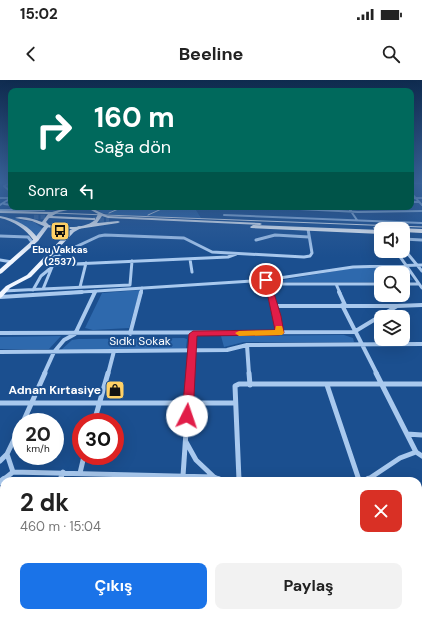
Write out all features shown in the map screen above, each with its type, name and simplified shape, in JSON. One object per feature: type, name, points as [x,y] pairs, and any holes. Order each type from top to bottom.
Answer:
[{"type":"highway","points":[[47,226],[45,219],[62,210]]},
{"type":"highway","points":[[94,210],[110,218]]},
{"type":"highway","points":[[0,214],[37,213],[94,218]]},
{"type":"highway","points":[[22,218],[38,218],[42,216],[37,213]]},
{"type":"highway","points":[[0,214],[22,218],[47,226],[63,229],[117,222]]},
{"type":"highway","points":[[0,214],[21,225],[30,232],[36,240]]},
{"type":"highway","points":[[82,227],[97,221],[100,214]]},
{"type":"highway","points":[[374,229],[298,225],[260,225],[135,223],[103,220],[110,218],[260,225],[337,231],[374,232]]},
{"type":"highway","points":[[72,232],[98,225],[135,223]]},
{"type":"highway","points":[[298,225],[374,231]]},
{"type":"highway","points":[[410,231],[422,232]]},
{"type":"main road","points":[[0,272],[36,240],[47,226]]},
{"type":"main road","points":[[1,294],[8,287],[29,276],[72,232],[82,227]]},
{"type":"street","points":[[32,210],[37,213],[44,210]]},
{"type":"street","points":[[281,210],[282,217]]},
{"type":"street","points":[[337,210],[368,212],[422,211]]},
{"type":"street","points":[[350,211],[357,220]]},
{"type":"street","points":[[224,215],[422,223]]},
{"type":"street","points":[[44,289],[52,266],[50,263],[56,255],[72,250],[99,236],[184,238],[212,252],[310,256],[312,253],[308,229]]},
{"type":"street","points":[[256,240],[275,235],[309,237]]},
{"type":"street","points":[[0,236],[28,237],[32,242],[29,245]]},
{"type":"street","points":[[410,239],[422,240]]},
{"type":"street","points":[[33,290],[41,276],[52,266],[132,261],[190,260],[228,257],[238,253]]},
{"type":"street","points":[[410,256],[422,270]]},
{"type":"street","points":[[400,258],[422,288]]},
{"type":"street","points":[[0,260],[12,262]]},
{"type":"street","points":[[190,260],[192,272]]},
{"type":"street","points":[[1,294],[44,289],[130,284],[132,261]]},
{"type":"street","points":[[80,287],[86,263]]},
{"type":"street","points":[[267,282],[353,267],[422,265]]},
{"type":"street","points":[[1,294],[95,291],[267,282],[374,284]]},
{"type":"street","points":[[267,282],[274,306],[279,333]]},
{"type":"street","points":[[336,284],[354,332],[416,452],[422,456]]},
{"type":"street","points":[[410,284],[418,284]]},
{"type":"street","points":[[130,334],[142,288]]},
{"type":"street","points":[[27,413],[54,352],[64,340],[75,334],[95,291]]},
{"type":"street","points":[[274,306],[422,305]]},
{"type":"street","points":[[0,334],[354,332],[397,306]]},
{"type":"street","points":[[183,476],[193,334]]},
{"type":"street","name":"Sıdkı Sokak","points":[[0,353],[227,350],[247,345],[422,344]]},
{"type":"street","points":[[247,345],[250,385]]},
{"type":"street","points":[[96,413],[114,351]]},
{"type":"street","points":[[239,477],[234,402],[235,386],[422,384]]},
{"type":"street","points":[[327,385],[358,477]]},
{"type":"street","points":[[0,403],[188,404],[234,402]]},
{"type":"street","points":[[407,434],[422,435]]},
{"type":"street","points":[[185,442],[196,460],[214,477]]},
{"type":"street","points":[[0,461],[7,454],[12,444]]},
{"type":"street","points":[[371,477],[400,458],[416,452]]},
{"type":"street","points":[[7,454],[13,472]]},
{"type":"street","points":[[80,473],[82,465]]},
{"type":"street","points":[[6,477],[13,472],[63,472],[149,477]]},
{"type":"street","points":[[61,477],[63,472]]},
{"type":"street","points":[[174,477],[214,477]]},
{"type":"shaded area","points":[[98,210],[196,210],[201,218],[118,215],[102,213]]},
{"type":"shaded area","points":[[10,218],[34,222],[43,229],[37,238],[28,228]]},
{"type":"shaded area","points":[[374,267],[374,282],[272,282],[353,268]]},
{"type":"shaded area","points":[[140,290],[129,328],[93,330],[85,328],[102,293]]},
{"type":"shaded area","points":[[344,335],[353,338],[354,342],[244,342],[224,347],[221,336]]},
{"type":"shaded area","points":[[61,336],[49,349],[0,349],[0,337]]},
{"type":"shaded area","points":[[78,339],[187,339],[186,349],[61,350],[72,340]]},
{"type":"tunnel","points":[[34,217],[50,217]]},
{"type":"tunnel","points":[[93,219],[109,220]]},
{"type":"tram line","points":[[109,213],[116,210]]},
{"type":"tram line","points":[[148,215],[159,210]]},
{"type":"tram line","points":[[0,211],[422,227]]},
{"type":"slow traffic","points":[[239,333],[279,333],[279,328]]},
{"type":"place","name":"Ebu Vakkas (2537)","points":[[60,231]]},
{"type":"place","name":"Adnan Kırtasiye","points":[[115,390]]},
{"type":"route","points":[[187,416],[193,334],[279,333],[277,316],[266,280]]}]
